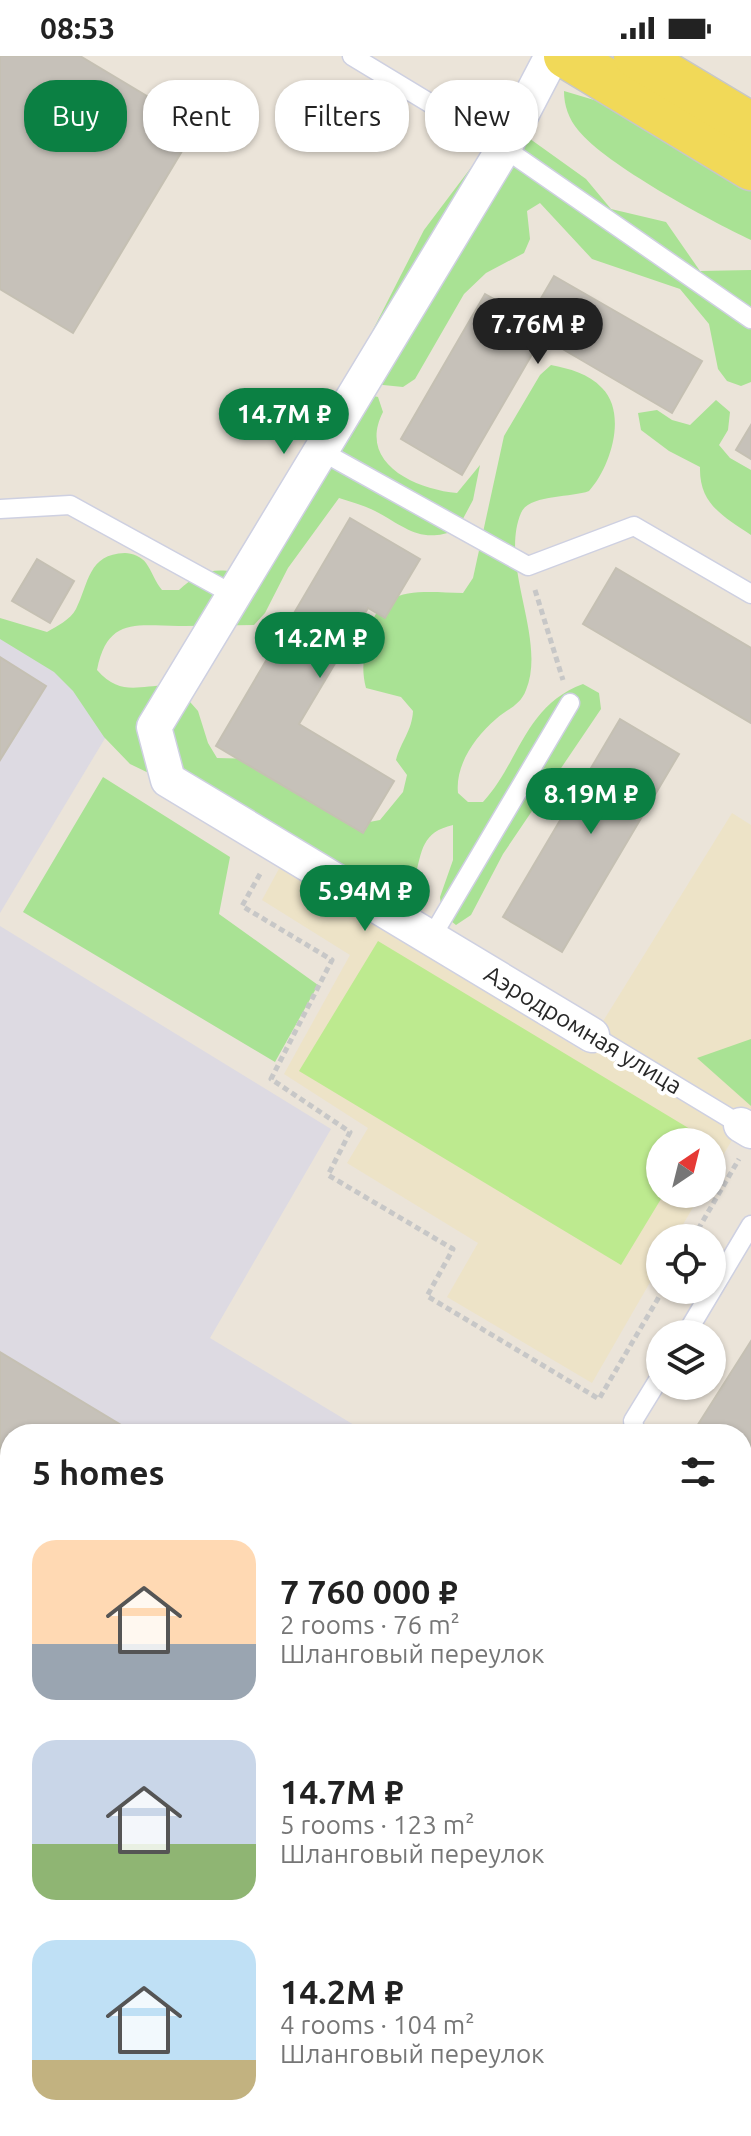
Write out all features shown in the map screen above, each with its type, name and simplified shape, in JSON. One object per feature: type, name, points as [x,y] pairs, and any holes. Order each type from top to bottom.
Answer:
[{"type":"main road","points":[[566,56],[751,168]]},
{"type":"main road","points":[[636,56],[751,125]]},
{"type":"street","points":[[538,83],[552,56]]},
{"type":"street","points":[[234,595],[502,152]]},
{"type":"street","name":"Аэродромная улица","points":[[234,595],[154,727],[168,780],[592,1035]]},
{"type":"lane","points":[[352,56],[425,100]]},
{"type":"lane","points":[[510,152],[751,319]]},
{"type":"lane","points":[[321,451],[528,566],[634,526],[751,594]]},
{"type":"lane","points":[[0,509],[70,505],[234,595]]},
{"type":"lane","points":[[431,938],[570,703]]},
{"type":"lane","name":"Аэродромная улица","points":[[592,1035],[745,1135]]},
{"type":"lane","points":[[694,1320],[751,1225]]},
{"type":"lane","points":[[634,1424],[646,1400]]},
{"type":"path","points":[[528,566],[570,703]]},
{"type":"path","points":[[276,845],[242,906],[332,960],[271,1079],[350,1132],[328,1175],[453,1249],[427,1296],[599,1399],[655,1304]]},
{"type":"path","points":[[700,1224],[745,1135]]},
{"type":"shaded area","points":[[0,631],[122,710],[0,913]]},
{"type":"shaded area","points":[[732,813],[751,825],[751,1108],[726,1150],[726,1128],[646,1128],[646,1208],[693,1208],[683,1224],[646,1224],[646,1289],[592,1383],[447,1297],[478,1243],[347,1163],[368,1128],[284,1074],[350,955],[262,900],[281,865],[584,1052]]},
{"type":"shaded area","points":[[0,926],[331,1129],[210,1338],[352,1424],[0,1424]]},
{"type":"green space","points":[[564,91],[621,108],[751,181],[751,240],[659,191],[592,144],[572,121]]},
{"type":"green space","points":[[538,145],[586,179],[611,209],[666,222],[700,271],[751,270],[751,382],[741,386],[727,381],[718,369],[709,324],[680,289],[592,259],[540,203],[527,211],[530,239],[524,253],[486,273],[464,294],[415,379],[403,387],[373,384],[358,359],[424,230],[483,152],[538,152]]},
{"type":"green space","points":[[551,365],[585,375],[602,388],[614,412],[613,441],[604,469],[589,491],[541,500],[525,507],[521,513],[515,555],[528,625],[531,670],[520,700],[488,726],[468,752],[460,772],[458,793],[468,802],[483,802],[496,786],[535,720],[563,694],[583,684],[599,693],[601,709],[503,854],[471,915],[456,925],[442,914],[440,897],[453,860],[453,825],[429,837],[415,878],[400,888],[338,869],[306,849],[130,764],[104,737],[73,691],[54,672],[0,639],[0,618],[47,632],[67,620],[76,609],[97,564],[113,555],[128,553],[142,559],[162,590],[179,590],[197,576],[210,572],[233,572],[361,393],[378,397],[383,412],[377,430],[378,446],[394,470],[424,486],[457,493],[480,465],[473,500],[457,530],[423,535],[371,509],[339,498],[288,568],[265,613],[254,625],[128,627],[109,640],[97,670],[106,679],[124,687],[176,686],[198,711],[208,743],[217,758],[287,760],[364,823],[380,820],[403,792],[407,775],[396,760],[413,711],[401,697],[366,688],[364,657],[372,621],[380,608],[402,595],[463,593],[473,578],[504,436],[540,375]]},
{"type":"green space","points":[[716,400],[730,412],[728,430],[719,445],[730,458],[751,470],[751,535],[722,515],[708,500],[700,467],[669,451],[641,430],[638,413],[657,410],[672,420],[690,425]]},
{"type":"green space","points":[[103,777],[230,857],[219,914],[318,985],[275,1062],[23,912]]},
{"type":"green space","points":[[378,941],[688,1128],[646,1128],[646,1208],[656,1208],[621,1265],[299,1071]]},
{"type":"green space","points":[[751,1039],[751,1106],[697,1058]]},
{"type":"building","points":[[0,56],[80,56],[120,80],[24,80],[24,152],[127,152],[127,84],[143,94],[143,152],[181,152],[73,333],[0,289]]},
{"type":"building","points":[[554,276],[702,361],[672,413],[542,337],[462,475],[401,439],[485,294],[529,319]]},
{"type":"building","points":[[751,425],[751,459],[736,450]]},
{"type":"building","points":[[350,518],[420,559],[385,618],[368,608],[299,724],[394,781],[363,833],[216,746]]},
{"type":"building","points":[[37,559],[74,581],[50,623],[12,601]]},
{"type":"building","points":[[616,568],[751,648],[751,723],[583,624]]},
{"type":"building","points":[[0,657],[46,686],[0,760]]},
{"type":"building","points":[[620,719],[679,754],[562,952],[503,917]]},
{"type":"building","points":[[751,1341],[751,1424],[698,1424],[714,1400],[726,1400],[726,1380]]},
{"type":"building","points":[[0,1352],[119,1424],[0,1424]]}]
